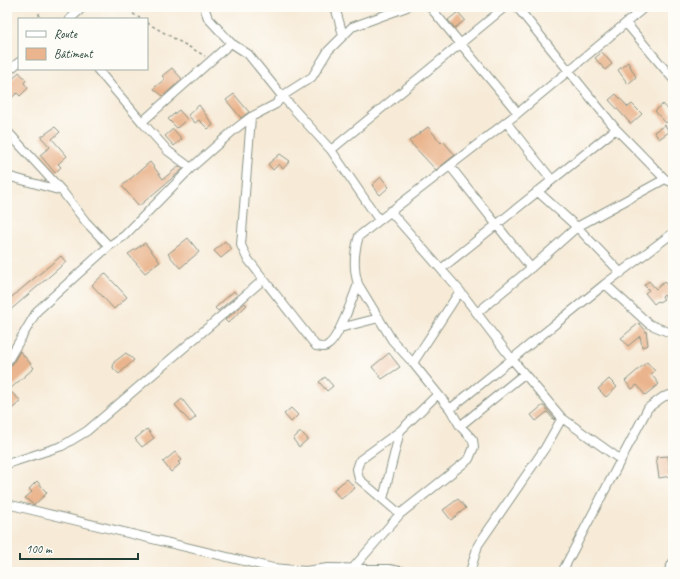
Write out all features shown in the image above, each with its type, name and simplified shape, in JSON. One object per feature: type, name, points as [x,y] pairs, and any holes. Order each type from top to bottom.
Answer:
[{"type":"street","points":[[71,18],[83,7]]},
{"type":"street","points":[[204,7],[208,18],[231,43],[248,54],[282,96],[331,150],[379,220]]},
{"type":"street","points":[[335,7],[343,35]]},
{"type":"street","points":[[7,362],[37,312],[109,246],[124,236],[191,168],[251,117],[276,104],[282,96],[312,77],[328,51],[352,27],[407,7]]},
{"type":"street","points":[[430,7],[518,113]]},
{"type":"street","points":[[331,150],[459,43],[505,7]]},
{"type":"street","points":[[354,570],[400,514],[469,459],[474,447],[473,440],[460,426],[450,409],[437,395],[414,363],[392,340],[358,284],[355,267],[356,248],[359,236],[518,113],[645,7]]},
{"type":"street","points":[[520,8],[568,71],[616,129],[665,179],[673,183]]},
{"type":"street","points":[[626,23],[673,79]]},
{"type":"street","points":[[142,122],[231,43]]},
{"type":"street","points":[[7,72],[18,63]]},
{"type":"street","points":[[98,70],[168,151],[191,168]]},
{"type":"street","points":[[251,117],[241,245],[244,253],[263,280],[316,346],[323,347],[329,345],[340,328],[358,284]]},
{"type":"street","points":[[506,122],[552,180]]},
{"type":"street","points":[[441,269],[616,129]]},
{"type":"street","points":[[7,131],[62,191],[86,222],[109,246]]},
{"type":"street","points":[[450,166],[531,268]]},
{"type":"street","points":[[7,176],[62,191]]},
{"type":"street","points":[[478,312],[531,268],[576,227],[665,179]]},
{"type":"street","points":[[537,191],[576,227],[621,273]]},
{"type":"street","points":[[390,211],[478,312],[511,358],[562,418],[621,460]]},
{"type":"street","points":[[450,409],[511,358],[673,233]]},
{"type":"street","points":[[7,464],[62,446],[87,432],[263,280]]},
{"type":"street","points":[[605,284],[649,324],[673,334]]},
{"type":"street","points":[[414,363],[460,291]]},
{"type":"street","points":[[340,328],[379,318]]},
{"type":"street","points":[[460,426],[524,374]]},
{"type":"street","points":[[562,572],[648,408],[663,397],[673,394]]},
{"type":"street","points":[[400,514],[359,479],[357,469],[360,460],[400,431],[437,395]]},
{"type":"street","points":[[470,572],[478,545],[545,448],[562,418]]},
{"type":"street","points":[[383,499],[400,431]]},
{"type":"street","points":[[7,504],[273,568],[305,572],[328,568],[354,570],[389,569],[405,572]]},
{"type":"street","points":[[668,572],[673,562]]},
{"type":"path","points":[[39,7],[39,18]]},
{"type":"path","points":[[123,7],[139,18]]},
{"type":"path","points":[[148,24],[212,60]]},
{"type":"building","points":[[458,12],[465,20],[455,28],[448,20]]},
{"type":"building","points":[[602,52],[612,64],[605,70],[595,58]]},
{"type":"building","points":[[628,62],[636,77],[628,84],[618,70]]},
{"type":"building","points":[[172,68],[182,79],[163,96],[154,89],[165,79],[162,76]]},
{"type":"building","points":[[19,72],[26,80],[24,83],[28,88],[20,96],[17,93],[7,102],[7,86]]},
{"type":"building","points":[[234,94],[249,112],[241,118],[226,100]]},
{"type":"building","points":[[616,94],[628,107],[632,104],[642,114],[631,124],[609,100]]},
{"type":"building","points":[[663,104],[673,115],[666,123],[655,111]]},
{"type":"building","points":[[199,105],[213,125],[208,129],[199,120],[195,123],[188,115]]},
{"type":"building","points":[[179,110],[187,119],[177,128],[168,119]]},
{"type":"building","points":[[665,125],[669,132],[659,139],[654,132]]},
{"type":"building","points":[[55,127],[60,132],[52,139],[67,156],[58,164],[61,167],[55,173],[40,155],[50,147],[41,137]]},
{"type":"building","points":[[428,127],[441,143],[443,141],[455,155],[436,170],[409,141]]},
{"type":"building","points":[[173,129],[182,139],[174,146],[165,136]]},
{"type":"building","points":[[280,154],[290,161],[283,169],[279,164],[273,170],[268,164]]},
{"type":"building","points":[[150,162],[163,179],[179,166],[183,169],[139,206],[122,186]]},
{"type":"building","points":[[381,177],[389,187],[380,195],[372,185]]},
{"type":"building","points":[[188,238],[199,252],[180,268],[168,254]]},
{"type":"building","points":[[225,241],[232,249],[221,258],[214,251]]},
{"type":"building","points":[[145,243],[160,262],[145,273],[128,254]]},
{"type":"building","points":[[61,256],[66,262],[7,313],[7,301]]},
{"type":"building","points":[[105,273],[127,297],[114,309],[92,285]]},
{"type":"building","points":[[649,281],[656,289],[664,282],[670,288],[673,286],[673,294],[667,299],[664,295],[662,297],[664,299],[654,304],[645,293],[649,290],[644,285]]},
{"type":"building","points":[[234,291],[237,295],[218,311],[215,308]]},
{"type":"building","points":[[245,303],[247,305],[228,323],[225,320]]},
{"type":"building","points":[[639,323],[646,331],[648,345],[642,347],[640,336],[628,346],[621,338]]},
{"type":"building","points":[[20,351],[34,368],[11,388],[7,384],[7,367],[12,365]]},
{"type":"building","points":[[126,353],[134,360],[119,374],[113,368],[114,362]]},
{"type":"building","points":[[389,353],[400,367],[382,379],[372,367]]},
{"type":"building","points":[[647,362],[655,371],[651,374],[659,384],[645,395],[637,385],[632,389],[625,381]]},
{"type":"building","points":[[325,377],[333,386],[327,391],[319,382]]},
{"type":"building","points":[[609,379],[617,387],[606,397],[598,389]]},
{"type":"building","points":[[10,391],[21,401],[7,413],[7,393]]},
{"type":"building","points":[[182,399],[196,417],[190,422],[175,405]]},
{"type":"building","points":[[544,406],[555,419],[554,420],[547,412],[536,421],[531,415]]},
{"type":"building","points":[[291,408],[298,415],[291,422],[284,414]]},
{"type":"building","points":[[147,429],[154,438],[142,447],[135,439]]},
{"type":"building","points":[[299,433],[302,433],[308,439],[299,447],[293,439]]},
{"type":"building","points":[[175,452],[182,460],[178,462],[180,464],[171,472],[163,462]]},
{"type":"building","points":[[668,456],[671,476],[659,478],[656,457]]},
{"type":"building","points":[[347,479],[355,488],[341,499],[333,490]]},
{"type":"building","points":[[37,481],[47,493],[34,505],[25,498],[32,492],[29,489]]},
{"type":"building","points":[[458,499],[466,508],[451,520],[443,510]]}]
